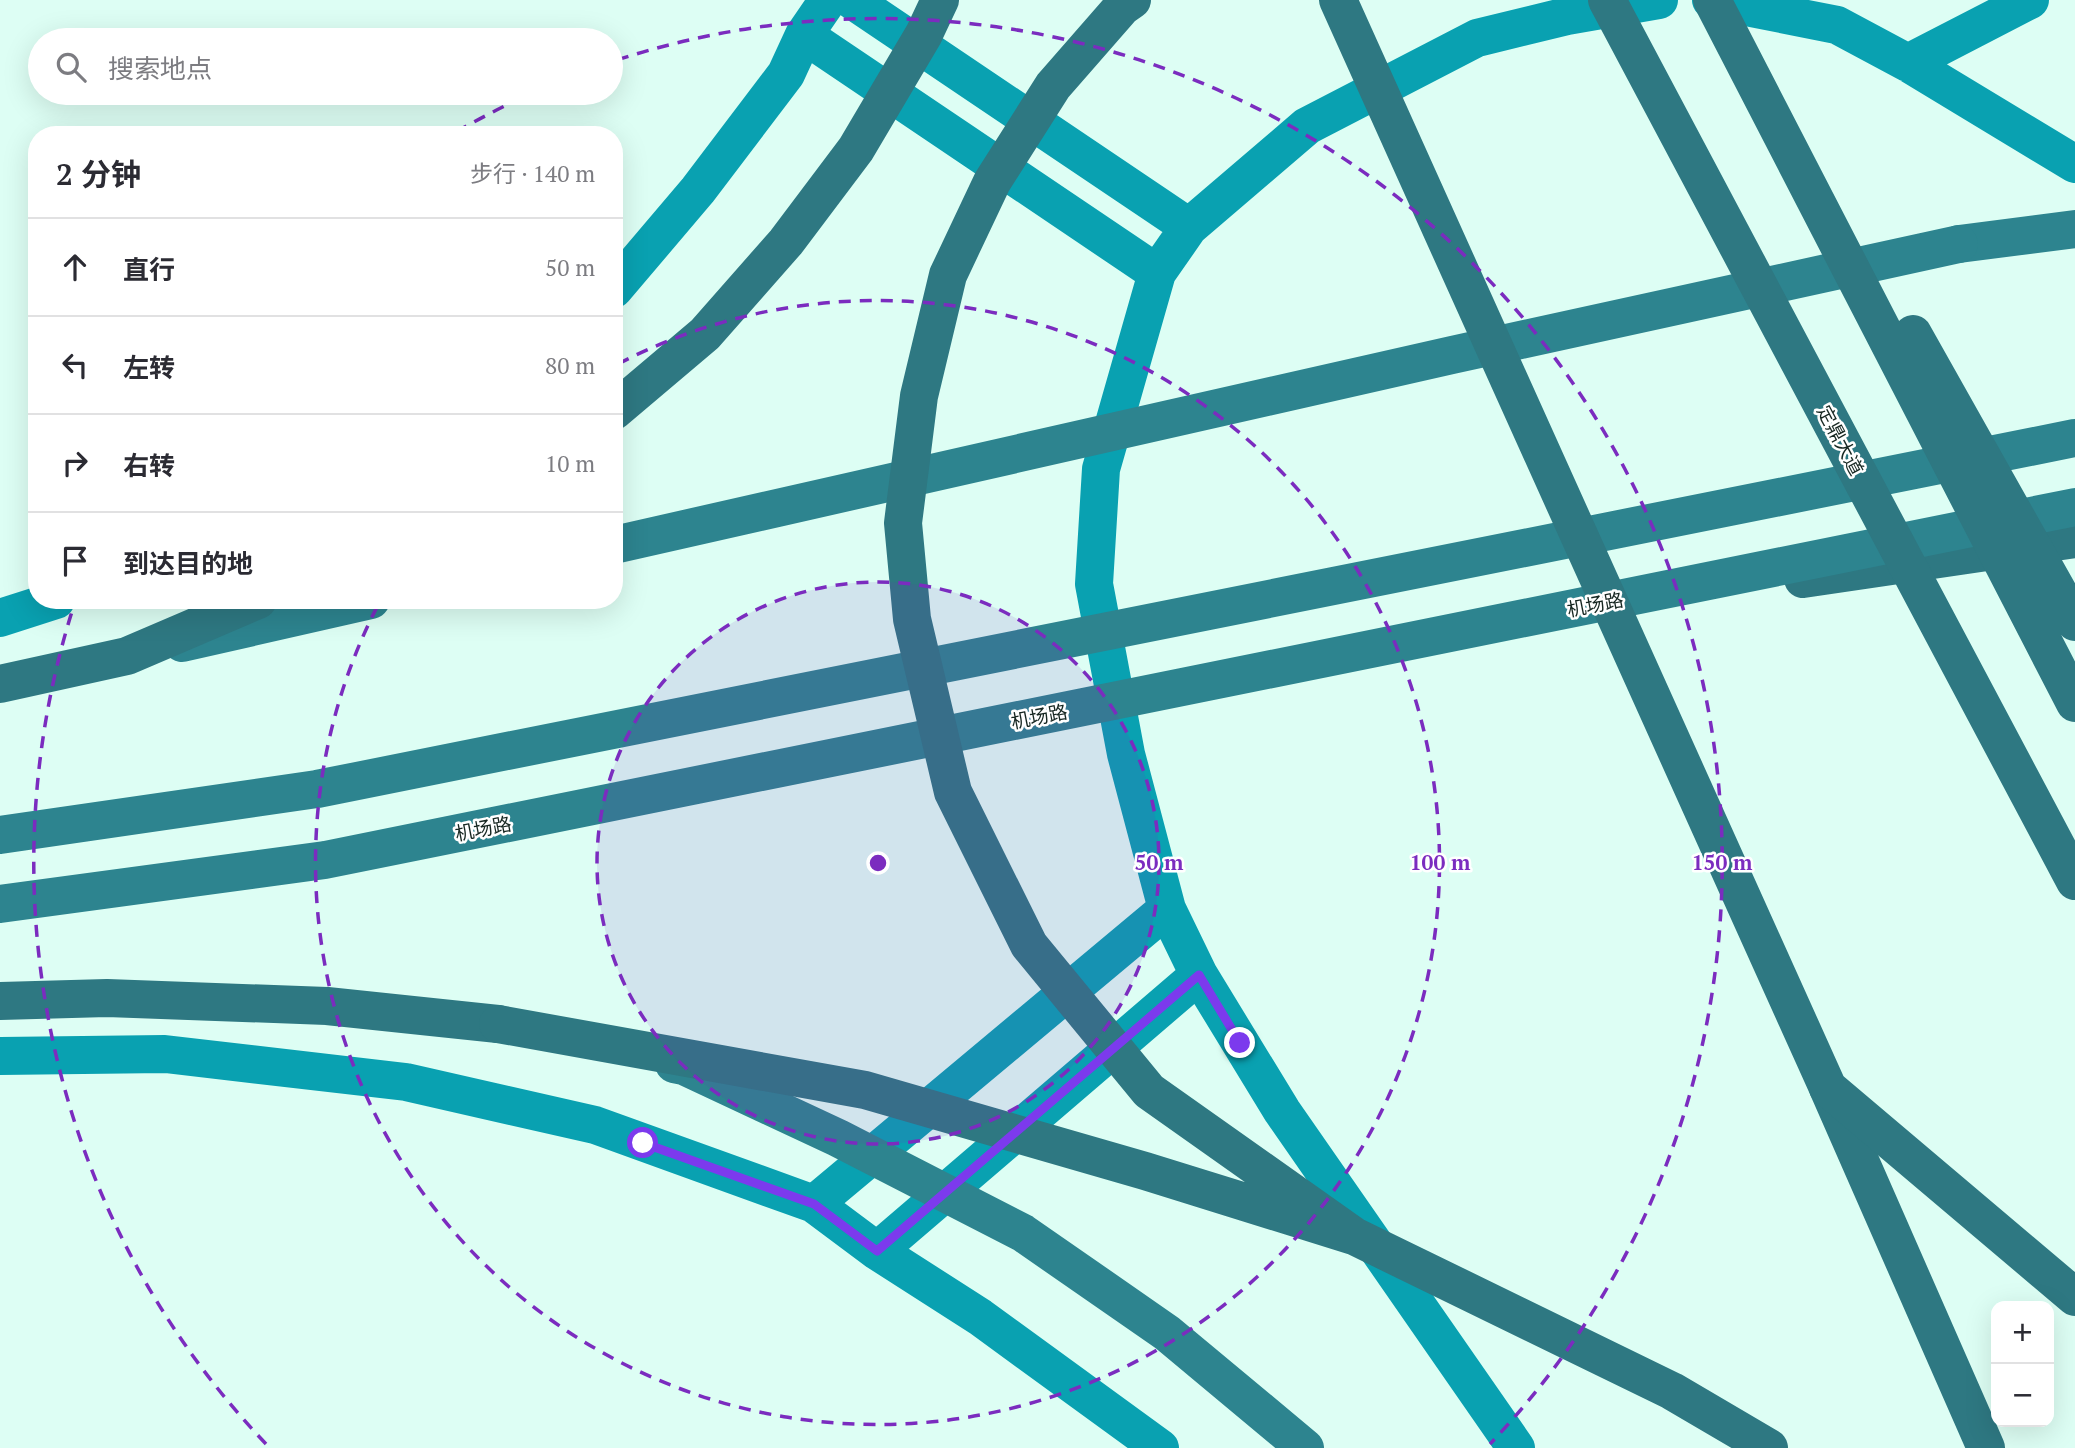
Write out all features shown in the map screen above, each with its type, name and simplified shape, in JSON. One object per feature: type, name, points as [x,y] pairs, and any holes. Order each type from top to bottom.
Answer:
[{"type":"highway","points":[[623,403],[705,334],[786,243],[856,149],[924,34],[940,0]]},
{"type":"highway","points":[[1132,0],[1122,7],[1053,86],[992,182],[948,275],[919,396],[903,523],[912,619],[953,792],[1029,946],[1149,1091],[1354,1236]]},
{"type":"highway","points":[[1338,0],[1828,1088],[1986,1448]]},
{"type":"highway","name":"定鼎大道","points":[[1607,0],[2075,881]]},
{"type":"highway","points":[[1712,0],[2075,703]]},
{"type":"highway","points":[[1725,0],[2075,622]]},
{"type":"highway","points":[[1514,621],[2075,539]]},
{"type":"highway","points":[[0,684],[127,656],[237,609]]},
{"type":"highway","points":[[0,1001],[107,998],[327,1006],[498,1024],[865,1090],[1145,1171],[1354,1236],[1671,1391],[1769,1448]]},
{"type":"highway","points":[[1828,1088],[2075,1297]]},
{"type":"main road","points":[[623,278],[698,190],[786,74],[804,35],[828,0]]},
{"type":"main road","points":[[852,0],[1189,227]]},
{"type":"main road","points":[[1516,1448],[1282,1111],[1199,975],[1167,909],[1125,754],[1094,584],[1101,469],[1157,273],[1189,227],[1307,126],[1477,38],[1567,16],[1659,0]]},
{"type":"main road","points":[[1712,0],[1837,24],[1908,63],[2075,164]]},
{"type":"main road","points":[[1908,63],[2030,0]]},
{"type":"main road","points":[[804,35],[1157,273]]},
{"type":"main road","points":[[623,543],[1452,355],[1959,244],[2075,229]]},
{"type":"main road","points":[[0,835],[317,789],[2075,438]]},
{"type":"main road","name":"机场路","points":[[0,904],[325,860],[2075,507]]},
{"type":"main road","points":[[0,618],[28,609]]},
{"type":"main road","points":[[127,656],[332,609]]},
{"type":"main road","points":[[814,1204],[1167,909]]},
{"type":"main road","points":[[877,1251],[1199,975]]},
{"type":"main road","points":[[498,1024],[684,1066],[838,1138],[1023,1233],[1167,1333],[1305,1448]]},
{"type":"main road","points":[[0,1056],[165,1054],[406,1082],[595,1125],[814,1204],[877,1251],[980,1317],[1160,1448]]},
{"type":"route","points":[[643,1143],[814,1204],[877,1251],[1199,975],[1240,1043]]}]
